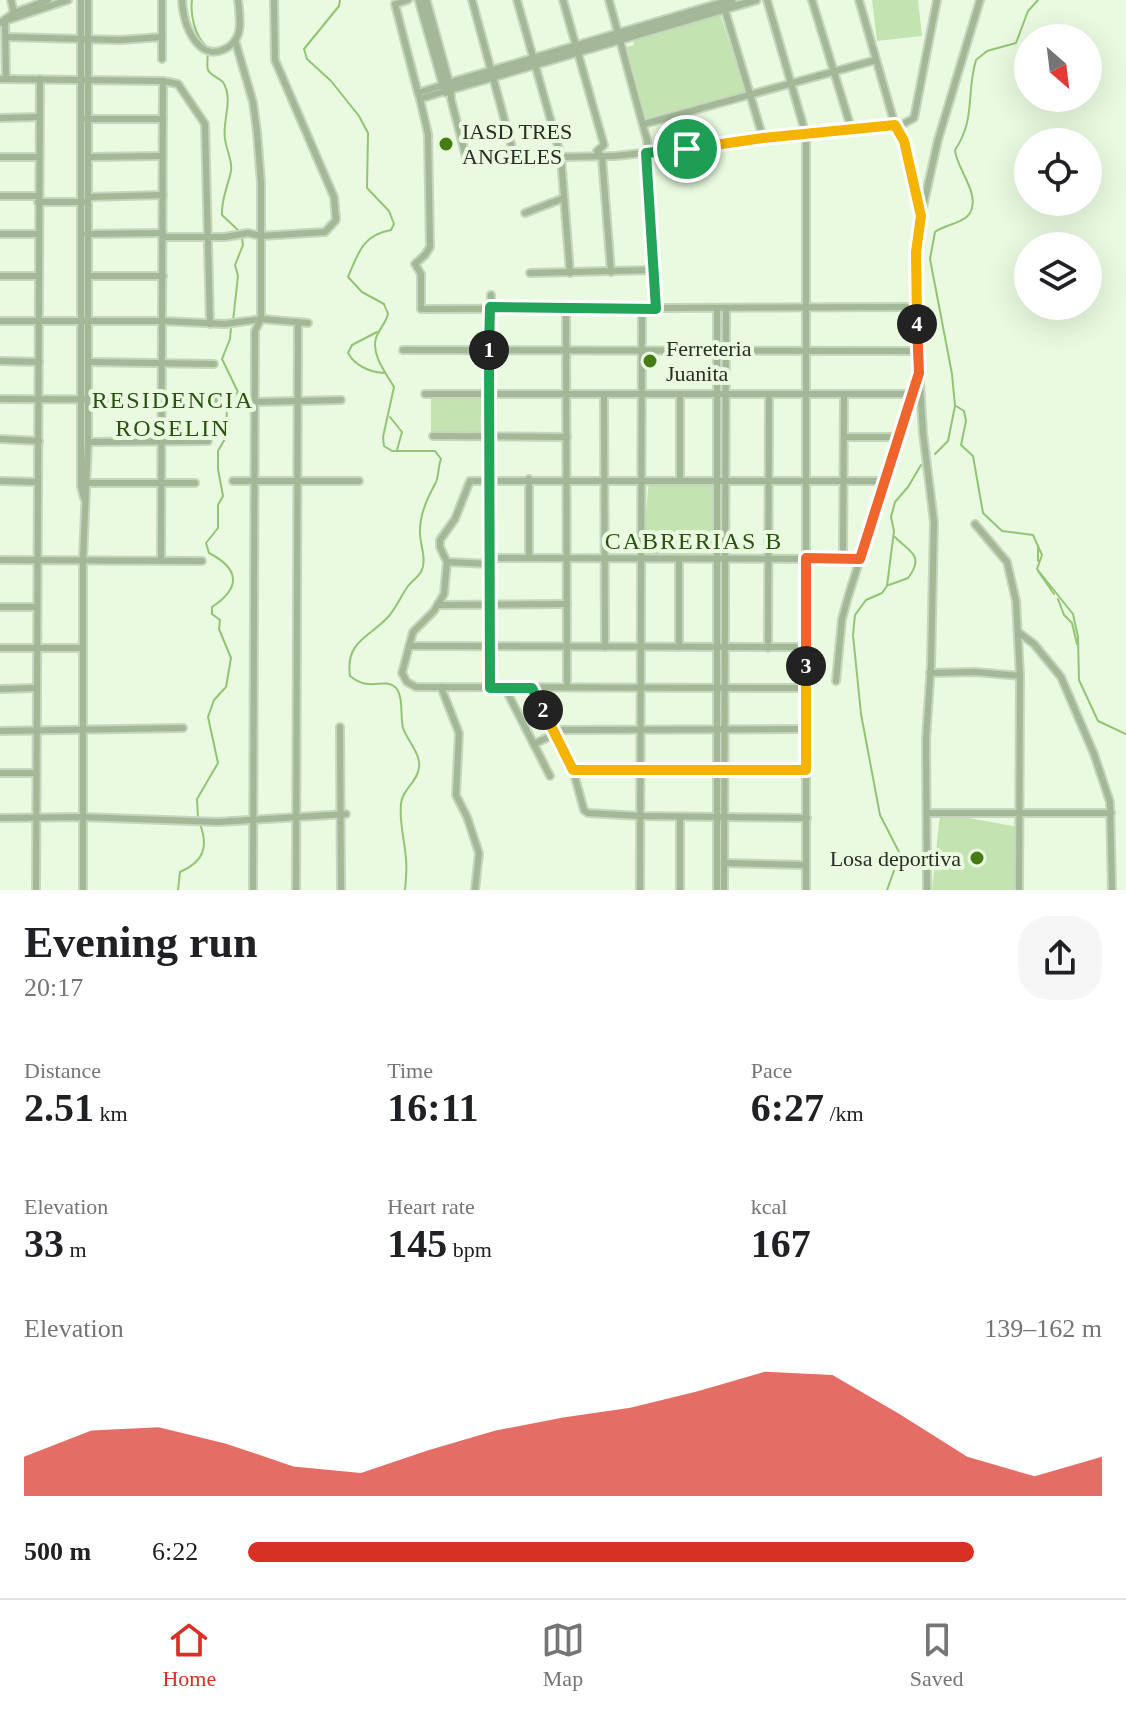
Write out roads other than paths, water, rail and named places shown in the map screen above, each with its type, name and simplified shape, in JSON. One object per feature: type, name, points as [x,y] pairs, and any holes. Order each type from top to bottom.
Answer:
[{"type":"street","points":[[11,0],[14,13]]},
{"type":"street","points":[[3,22],[14,13],[48,0]]},
{"type":"street","points":[[3,22],[68,0]]},
{"type":"street","points":[[81,0],[86,200]]},
{"type":"street","points":[[84,39],[88,0]]},
{"type":"street","points":[[162,0],[162,59]]},
{"type":"street","points":[[182,0],[185,20],[201,48],[220,51],[228,48],[239,31],[238,0]]},
{"type":"street","points":[[84,234],[209,237],[248,233],[261,236],[325,232],[336,220],[334,197],[275,60],[274,0]]},
{"type":"street","points":[[408,0],[395,4],[428,134],[430,247],[415,264],[421,274],[421,309],[916,307]]},
{"type":"street","points":[[419,0],[466,157]]},
{"type":"street","points":[[426,0],[447,87]]},
{"type":"street","points":[[472,0],[514,155]]},
{"type":"street","points":[[517,0],[561,157],[570,273]]},
{"type":"street","points":[[563,0],[604,145],[597,151],[602,157],[611,272]]},
{"type":"street","points":[[609,0],[647,140],[656,309]]},
{"type":"street","points":[[419,96],[732,0]]},
{"type":"street","points":[[723,4],[756,0]]},
{"type":"street","points":[[767,0],[806,135],[806,890]]},
{"type":"street","points":[[812,0],[852,131]]},
{"type":"street","points":[[859,0],[896,126],[904,141],[921,216]]},
{"type":"street","points":[[549,153],[561,157],[602,157],[896,126],[914,118],[937,0]]},
{"type":"street","points":[[927,890],[926,739],[934,522],[919,373],[916,252],[943,121],[980,0]]},
{"type":"street","points":[[723,4],[763,138]]},
{"type":"street","points":[[3,22],[6,37],[3,79],[163,81],[178,84],[205,124],[210,324]]},
{"type":"street","points":[[6,37],[162,37]]},
{"type":"street","points":[[235,40],[255,117],[261,183],[261,319],[255,331],[253,481],[253,890]]},
{"type":"street","points":[[644,124],[876,60]]},
{"type":"street","points":[[36,890],[40,79]]},
{"type":"street","points":[[161,560],[163,81]]},
{"type":"street","points":[[0,118],[39,117]]},
{"type":"street","points":[[84,119],[163,119]]},
{"type":"street","points":[[83,890],[83,559],[88,483],[80,321],[88,157],[84,119]]},
{"type":"street","points":[[88,157],[162,156]]},
{"type":"street","points":[[0,157],[39,157]]},
{"type":"street","points":[[0,196],[86,200],[163,195]]},
{"type":"street","points":[[525,213],[564,198]]},
{"type":"street","points":[[0,234],[38,234]]},
{"type":"street","points":[[84,234],[89,321],[81,486],[85,502]]},
{"type":"street","points":[[530,273],[653,270]]},
{"type":"street","points":[[0,276],[38,276]]},
{"type":"street","points":[[88,276],[163,276]]},
{"type":"street","points":[[490,688],[491,295]]},
{"type":"street","points":[[717,308],[721,480]]},
{"type":"street","points":[[724,890],[716,689],[720,648],[726,308]]},
{"type":"street","points":[[566,309],[567,687]]},
{"type":"street","points":[[640,890],[642,309]]},
{"type":"street","points":[[0,321],[225,324],[261,319],[308,323]]},
{"type":"street","points":[[296,890],[298,322]]},
{"type":"street","points":[[403,350],[918,351]]},
{"type":"street","points":[[0,361],[39,362]]},
{"type":"street","points":[[89,362],[214,364]]},
{"type":"street","points":[[836,681],[842,619],[919,373]]},
{"type":"street","points":[[425,394],[912,394]]},
{"type":"street","points":[[604,394],[605,647]]},
{"type":"street","points":[[680,394],[680,480]]},
{"type":"street","points":[[768,648],[769,394]]},
{"type":"street","points":[[843,558],[844,395]]},
{"type":"street","points":[[0,399],[215,400]]},
{"type":"street","points":[[254,402],[341,400]]},
{"type":"street","points":[[433,436],[567,437]]},
{"type":"street","points":[[844,437],[899,437]]},
{"type":"street","points":[[0,439],[39,441]]},
{"type":"street","points":[[88,442],[208,441]]},
{"type":"street","points":[[529,479],[529,558]]},
{"type":"street","points":[[0,481],[38,482]]},
{"type":"street","points":[[233,481],[359,481]]},
{"type":"street","points":[[806,688],[416,687],[407,682],[402,673],[417,626],[439,605],[446,588],[447,562],[440,547],[441,536],[455,519],[470,481],[885,481]]},
{"type":"street","points":[[88,483],[195,483]]},
{"type":"street","points":[[975,524],[1007,562],[1016,601],[1020,676],[1019,890]]},
{"type":"street","points":[[447,562],[529,558],[860,559]]},
{"type":"street","points":[[679,559],[679,647]]},
{"type":"street","points":[[0,560],[202,561]]},
{"type":"street","points":[[439,605],[567,604]]},
{"type":"street","points":[[0,607],[37,607]]},
{"type":"street","points":[[1018,632],[1034,644],[1061,677],[1107,788],[1111,813],[1112,890]]},
{"type":"street","points":[[409,646],[806,647]]},
{"type":"street","points":[[0,648],[83,648]]},
{"type":"street","points":[[720,648],[725,689],[725,730],[720,772]]},
{"type":"street","points":[[930,673],[975,672],[1020,676]]},
{"type":"street","points":[[441,687],[459,733],[456,795],[479,853],[475,890]]},
{"type":"street","points":[[0,689],[36,688]]},
{"type":"street","points":[[505,688],[550,776]]},
{"type":"street","points":[[532,688],[573,770],[584,810],[588,813],[807,818]]},
{"type":"street","points":[[340,727],[343,814],[341,890]]},
{"type":"street","points":[[0,731],[183,728]]},
{"type":"street","points":[[534,744],[554,732],[642,728],[807,729]]},
{"type":"street","points":[[573,770],[806,770]]},
{"type":"street","points":[[0,773],[36,773]]},
{"type":"street","points":[[927,813],[1111,813]]},
{"type":"street","points":[[0,818],[83,817],[218,822],[343,814]]},
{"type":"street","points":[[717,890],[721,816]]},
{"type":"street","points":[[680,817],[680,890]]},
{"type":"street","points":[[724,863],[806,865]]},
{"type":"waterway","points":[[192,0],[194,25],[206,46]]},
{"type":"waterway","points":[[340,0],[339,6],[304,49],[307,59],[331,81],[359,116],[368,133],[367,188],[389,211],[394,224],[391,230],[367,241],[348,277],[362,292],[384,304],[388,314],[375,344],[380,364],[394,387],[383,437],[384,446],[392,451],[435,451],[441,459],[421,521],[423,568],[388,617],[355,647],[349,664],[350,676],[357,681],[386,683],[398,691],[403,728],[418,757],[418,772],[401,804],[405,890]]},
{"type":"waterway","points":[[935,454],[948,441],[955,406],[952,374],[930,259],[935,232],[963,219],[973,206],[955,150],[966,128],[976,60],[987,51],[1016,43],[1028,11],[1038,0]]},
{"type":"waterway","points":[[208,52],[209,72],[223,82],[228,96],[225,132],[231,167],[222,215],[240,232]]},
{"type":"waterway","points":[[233,321],[238,276],[235,265],[243,245],[242,238]]},
{"type":"waterway","points":[[198,818],[197,799],[218,763],[208,717],[214,700],[226,687],[231,658],[219,629],[220,620],[212,614],[212,607],[228,593],[233,579],[227,566],[209,553],[206,543],[218,528],[218,505],[223,496],[218,451],[226,437],[227,404],[238,392],[222,359],[231,327]]},
{"type":"waterway","points":[[377,332],[352,345],[348,353],[363,368],[384,373]]},
{"type":"waterway","points":[[956,406],[964,411],[966,421],[961,445],[973,456],[983,513],[1002,531],[1033,535],[1042,555],[1037,569],[1073,614],[1078,637],[1079,680],[1098,721],[1126,734]]},
{"type":"waterway","points":[[390,417],[402,432],[397,450]]},
{"type":"waterway","points":[[887,890],[900,854],[880,815],[861,714],[853,635],[855,615],[866,600],[882,593],[887,586],[894,531],[891,517],[895,502],[921,465]]},
{"type":"waterway","points":[[889,585],[908,578],[915,564],[913,554],[895,537]]},
{"type":"waterway","points":[[1038,547],[1038,561]]},
{"type":"waterway","points":[[1038,571],[1054,594]]},
{"type":"waterway","points":[[1058,599],[1064,615],[1072,623],[1077,644]]},
{"type":"waterway","points":[[178,890],[180,872],[194,864],[202,853],[204,840],[200,824]]},
{"type":"place","name":"IASD TRES ANGELES","points":[[446,144]]},
{"type":"place","name":"Ferreteria Juanita","points":[[650,361]]},
{"type":"place","name":"Losa deportiva","points":[[977,858]]},
{"type":"district","name":"RESIDENCIA ROSELIN","points":[[173,414]]},
{"type":"district","name":"CABRERIAS B","points":[[694,541]]}]
